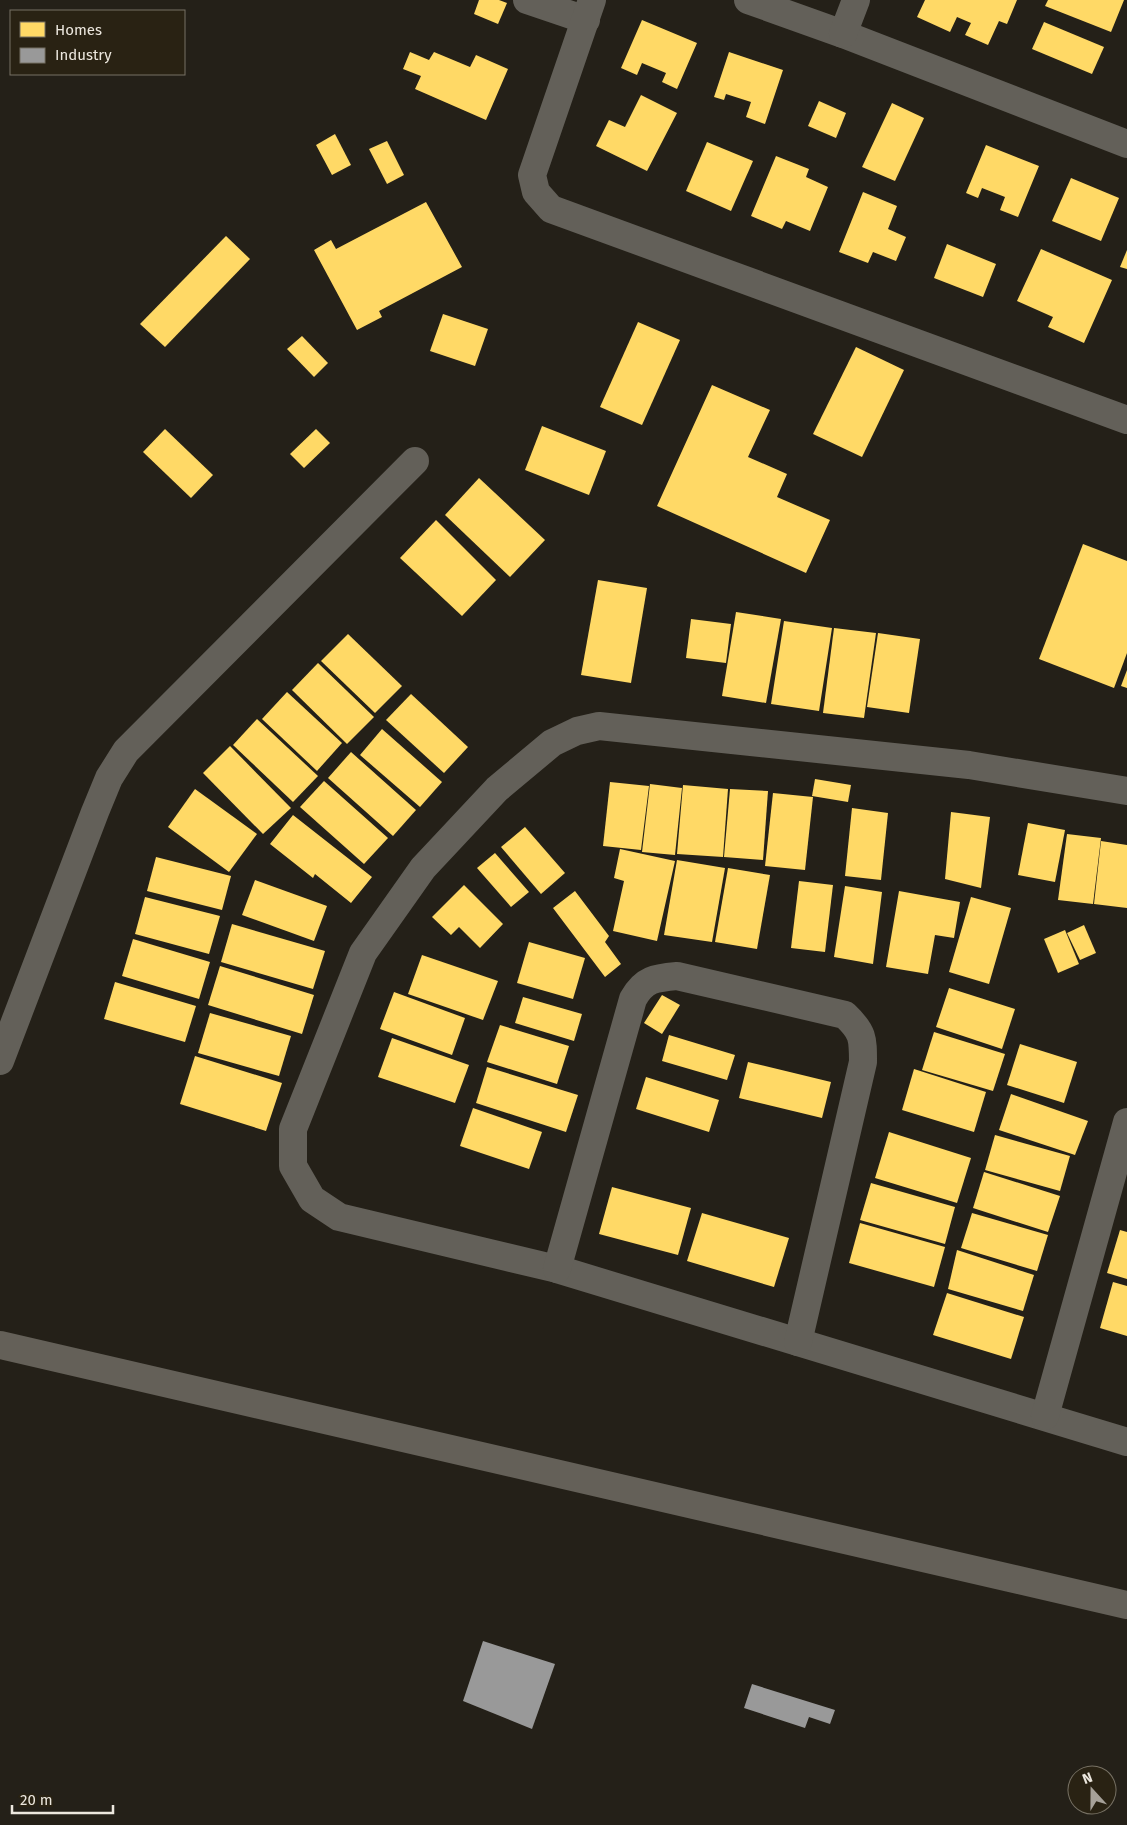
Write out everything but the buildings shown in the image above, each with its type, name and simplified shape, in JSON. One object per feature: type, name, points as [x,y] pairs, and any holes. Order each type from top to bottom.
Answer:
[{"type":"main road","points":[[0,1346],[1127,1605]]},
{"type":"street","points":[[528,0],[589,10],[532,175],[536,192],[551,209],[1127,420]]},
{"type":"street","points":[[748,0],[1125,137]]},
{"type":"street","points":[[844,34],[856,0]]},
{"type":"street","points":[[0,1061],[102,795],[109,778],[126,751],[415,460]]},
{"type":"street","points":[[1127,790],[969,765],[599,726],[578,730],[552,743],[497,789],[423,868],[363,953],[293,1129],[294,1166],[312,1199],[339,1217],[557,1269],[1127,1442]]},
{"type":"street","points":[[557,1269],[633,1000],[640,987],[655,978],[677,976],[846,1015],[859,1028],[863,1046],[863,1062],[798,1342]]},
{"type":"street","points":[[1045,1416],[1127,1122]]}]
